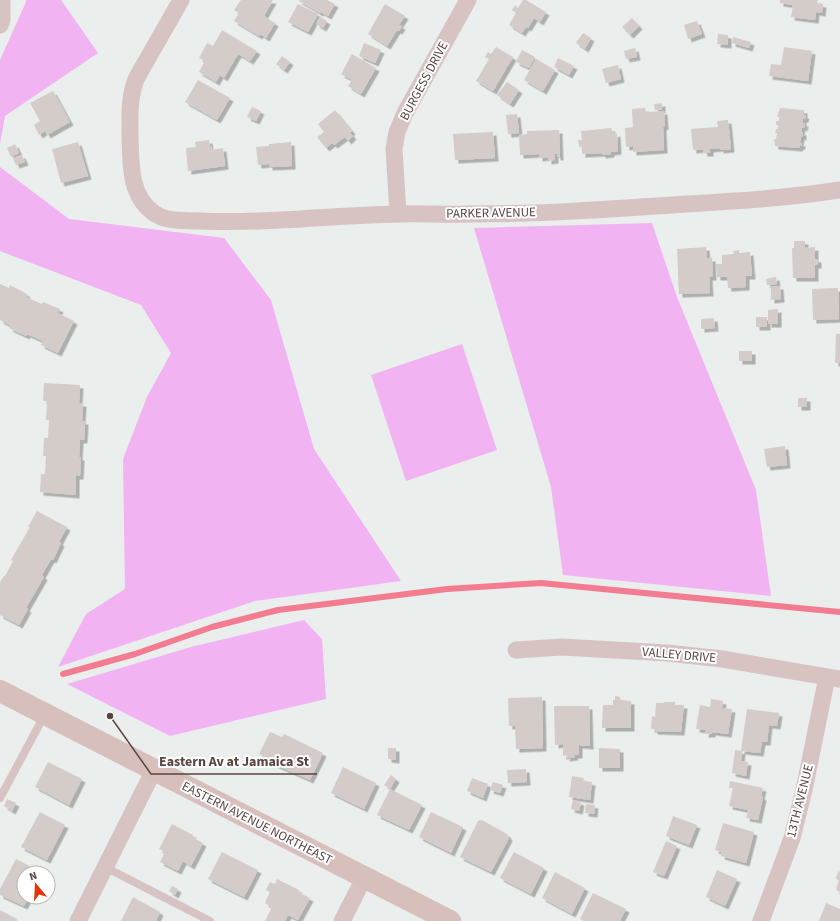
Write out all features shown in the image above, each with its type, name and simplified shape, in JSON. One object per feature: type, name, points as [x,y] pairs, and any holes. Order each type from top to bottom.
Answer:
[{"type":"street","points":[[0,25],[2,20],[2,0]]},
{"type":"street","name":"PARKER AVENUE","points":[[180,0],[144,62],[131,92],[131,166],[133,178],[138,194],[145,205],[155,214],[170,219],[214,222],[291,220],[398,214],[469,214],[652,207],[764,199],[840,190]]},
{"type":"street","name":"BURGESS DRIVE","points":[[398,214],[394,150],[397,132],[405,113],[468,0]]},
{"type":"street","name":"VALLEY DRIVE","points":[[516,650],[562,647],[667,653],[722,659],[834,678]]},
{"type":"street","name":"13TH AVENUE","points":[[761,921],[794,831],[834,678]]},
{"type":"street","name":"EASTERN AVENUE NORTHEAST","points":[[0,692],[450,921]]},
{"type":"street","points":[[78,921],[154,770]]},
{"type":"street","points":[[342,921],[364,878]]},
{"type":"lane","points":[[0,798],[45,714]]},
{"type":"lane","points":[[105,867],[210,921]]},
{"type":"shaded area","points":[[26,0],[61,0],[98,53],[5,116],[0,144],[0,60]]},
{"type":"shaded area","points":[[0,167],[69,219],[224,238],[271,300],[314,449],[401,581],[255,601],[58,667],[86,614],[125,589],[123,459],[147,397],[171,353],[141,305],[0,251]]},
{"type":"shaded area","points":[[652,223],[677,297],[756,490],[771,596],[563,575],[551,487],[474,228]]},
{"type":"shaded area","points":[[462,344],[497,450],[406,481],[371,375]]},
{"type":"shaded area","points":[[304,620],[322,639],[326,699],[170,736],[67,684],[191,647]]},
{"type":"building","points":[[241,0],[273,0],[264,16],[275,23],[266,38],[260,34],[259,36],[234,21],[239,13],[234,10]]},
{"type":"building","points":[[299,0],[327,0],[335,4],[328,16],[321,12],[320,13]]},
{"type":"building","points":[[523,0],[526,0],[546,12],[540,22],[534,18],[528,28],[526,27],[522,33],[509,25],[516,13],[512,10],[515,5],[518,8]]},
{"type":"building","points":[[780,0],[818,0],[817,3],[823,4],[822,13],[816,12],[815,20],[791,17],[793,5],[780,3]]},
{"type":"building","points":[[298,4],[318,14],[308,32],[288,22]]},
{"type":"building","points":[[385,4],[405,16],[399,25],[402,26],[399,31],[397,30],[387,46],[368,34]]},
{"type":"building","points":[[320,17],[327,21],[323,28],[316,24]]},
{"type":"building","points":[[632,18],[639,26],[630,35],[622,27]]},
{"type":"building","points":[[697,21],[702,34],[688,39],[684,25]]},
{"type":"building","points":[[222,30],[257,51],[250,61],[238,54],[224,78],[220,75],[216,82],[199,72],[205,61],[199,58],[207,43],[213,46]]},
{"type":"building","points":[[583,33],[591,38],[585,49],[576,43]]},
{"type":"building","points":[[718,34],[728,35],[728,45],[717,44]]},
{"type":"building","points":[[733,37],[751,42],[749,48],[732,43]]},
{"type":"building","points":[[364,43],[381,50],[375,63],[359,56]]},
{"type":"building","points":[[496,47],[513,57],[493,91],[476,81],[489,59],[485,57],[488,52],[491,54]]},
{"type":"building","points":[[784,47],[812,51],[808,81],[769,76],[771,64],[781,65]]},
{"type":"building","points":[[635,48],[637,57],[626,59],[624,51]]},
{"type":"building","points":[[522,50],[535,57],[529,68],[516,62]]},
{"type":"building","points":[[352,54],[376,68],[361,94],[348,86],[352,80],[341,74]]},
{"type":"building","points":[[282,56],[290,62],[284,70],[276,64]]},
{"type":"building","points":[[558,58],[574,66],[569,75],[554,67]]},
{"type":"building","points":[[536,59],[555,70],[543,91],[524,80]]},
{"type":"building","points":[[618,65],[621,79],[606,83],[602,69]]},
{"type":"building","points":[[198,80],[230,98],[217,120],[185,102]]},
{"type":"building","points":[[507,82],[519,90],[510,104],[497,95]]},
{"type":"building","points":[[53,91],[70,122],[47,135],[45,131],[39,135],[34,125],[40,121],[30,103]]},
{"type":"building","points":[[662,103],[662,110],[655,110],[654,104]]},
{"type":"building","points":[[252,107],[261,111],[256,121],[247,117]]},
{"type":"building","points":[[645,108],[646,112],[664,111],[664,150],[633,152],[633,146],[626,147],[625,128],[633,127],[632,109]]},
{"type":"building","points":[[780,108],[804,110],[804,115],[806,115],[805,119],[803,119],[803,123],[805,123],[804,128],[802,127],[801,132],[803,132],[803,137],[801,136],[800,143],[802,143],[802,146],[799,148],[775,146],[774,139],[776,139],[777,133],[775,133],[776,129],[778,129],[776,121],[779,121],[779,117],[777,117]]},
{"type":"building","points":[[335,110],[352,131],[350,133],[353,136],[348,141],[345,137],[334,145],[332,143],[326,148],[317,137],[324,132],[318,124]]},
{"type":"building","points":[[517,114],[519,133],[508,134],[506,115]]},
{"type":"building","points":[[728,120],[731,149],[710,149],[710,153],[704,153],[703,149],[693,150],[691,129],[718,127],[717,121]]},
{"type":"building","points":[[611,128],[614,134],[617,133],[618,151],[611,152],[611,154],[602,155],[602,153],[582,154],[582,146],[579,147],[578,140],[582,140],[581,131]]},
{"type":"building","points":[[559,130],[560,157],[557,157],[557,154],[555,154],[555,160],[548,161],[548,157],[539,158],[539,154],[520,155],[519,135],[527,134],[527,131]]},
{"type":"building","points":[[493,132],[495,158],[455,160],[453,134]]},
{"type":"building","points":[[209,140],[212,150],[223,148],[225,166],[188,171],[186,148],[196,147],[195,142]]},
{"type":"building","points":[[78,142],[88,176],[61,183],[52,149]]},
{"type":"building","points":[[291,142],[292,166],[269,167],[269,164],[258,165],[256,147]]},
{"type":"building","points":[[15,144],[19,153],[11,157],[7,148]]},
{"type":"building","points":[[22,155],[25,162],[16,165],[13,158]]},
{"type":"building","points":[[794,241],[805,241],[805,248],[815,247],[815,259],[818,259],[818,265],[815,265],[815,278],[793,278],[792,248],[794,248]]},
{"type":"building","points":[[706,247],[707,258],[712,258],[713,277],[709,277],[710,293],[679,294],[677,249]]},
{"type":"building","points":[[739,250],[739,253],[750,252],[752,276],[746,276],[746,287],[728,288],[727,277],[717,277],[716,264],[722,264],[722,255],[734,254],[733,251]]},
{"type":"building","points":[[776,277],[777,284],[767,285],[766,279]]},
{"type":"building","points":[[0,284],[9,288],[10,285],[27,294],[26,297],[42,304],[43,302],[60,309],[58,313],[74,321],[58,353],[41,345],[43,341],[27,334],[26,336],[9,328],[11,326],[0,320]]},
{"type":"building","points":[[771,286],[780,286],[781,299],[771,300]]},
{"type":"building","points":[[838,288],[839,319],[813,320],[812,289]]},
{"type":"building","points":[[778,309],[778,324],[768,324],[768,310]]},
{"type":"building","points":[[756,317],[767,317],[767,327],[756,327]]},
{"type":"building","points":[[714,318],[715,328],[701,329],[701,319]]},
{"type":"building","points":[[836,334],[840,334],[840,363],[835,363]]},
{"type":"building","points":[[739,351],[752,351],[752,361],[739,361]]},
{"type":"building","points":[[44,383],[80,385],[79,403],[83,403],[82,421],[85,421],[84,440],[80,440],[80,476],[76,476],[76,495],[40,492],[41,474],[45,474],[46,456],[43,456],[44,438],[48,438],[49,420],[46,420],[47,401],[43,401]]},
{"type":"building","points":[[798,398],[807,398],[807,407],[798,407]]},
{"type":"building","points":[[785,446],[787,465],[767,467],[764,449]]},
{"type":"building","points":[[37,511],[67,527],[59,542],[61,543],[53,560],[51,559],[42,575],[44,577],[26,608],[28,609],[19,625],[0,615],[0,582],[13,561],[11,560],[30,527],[28,527]]},
{"type":"building","points":[[615,696],[620,697],[620,700],[631,701],[631,728],[602,728],[603,705],[613,705]]},
{"type":"building","points":[[542,697],[543,748],[516,749],[515,726],[509,726],[508,698]]},
{"type":"building","points":[[711,699],[723,701],[722,708],[732,709],[728,734],[712,732],[712,734],[705,734],[706,730],[696,729],[700,705],[710,707]]},
{"type":"building","points":[[675,702],[675,705],[684,705],[681,732],[654,731],[654,729],[651,729],[652,716],[655,717],[656,703]]},
{"type":"building","points":[[554,706],[589,706],[590,746],[579,745],[579,755],[574,755],[575,757],[566,758],[567,755],[563,756],[563,744],[555,745]]},
{"type":"building","points":[[747,709],[779,713],[777,726],[769,725],[767,742],[762,742],[760,753],[741,751]]},
{"type":"building","points":[[270,732],[282,737],[284,734],[323,753],[310,780],[269,762],[271,760],[259,754]]},
{"type":"building","points":[[388,748],[396,748],[396,760],[388,759]]},
{"type":"building","points":[[599,748],[620,749],[620,768],[599,768]]},
{"type":"building","points":[[735,750],[742,751],[741,761],[748,762],[746,776],[732,773]]},
{"type":"building","points":[[48,762],[82,779],[69,805],[35,787]]},
{"type":"building","points":[[343,767],[376,783],[364,809],[331,793]]},
{"type":"building","points":[[526,769],[527,782],[508,783],[507,770]]},
{"type":"building","points":[[391,775],[396,779],[390,789],[384,785]]},
{"type":"building","points":[[572,776],[584,778],[583,781],[592,782],[590,800],[569,797]]},
{"type":"building","points":[[472,778],[488,784],[483,798],[467,791]]},
{"type":"building","points":[[730,781],[763,788],[761,796],[763,797],[758,820],[746,818],[748,810],[729,806],[733,788],[729,788]]},
{"type":"building","points":[[493,782],[503,785],[500,793],[490,790]]},
{"type":"building","points":[[390,789],[422,805],[409,830],[377,815]]},
{"type":"building","points":[[7,799],[16,803],[12,811],[4,806]]},
{"type":"building","points":[[573,800],[581,802],[579,811],[571,809]]},
{"type":"building","points":[[586,804],[595,805],[594,814],[585,813]]},
{"type":"building","points":[[40,812],[65,825],[47,860],[21,847]]},
{"type":"building","points":[[431,812],[463,827],[451,853],[419,837]]},
{"type":"building","points":[[673,816],[697,825],[689,845],[666,836]]},
{"type":"building","points":[[482,820],[507,834],[509,838],[491,872],[460,857],[478,821]]},
{"type":"building","points":[[723,823],[754,832],[746,863],[721,856],[722,852],[715,850]]},
{"type":"building","points":[[172,824],[193,835],[192,837],[203,843],[191,866],[183,861],[178,871],[160,862],[165,852],[159,849]]},
{"type":"building","points":[[666,841],[677,846],[664,876],[653,872]]},
{"type":"building","points":[[222,852],[258,870],[244,897],[208,879]]},
{"type":"building","points":[[514,852],[544,868],[531,894],[500,878]]},
{"type":"building","points":[[16,859],[28,865],[16,865],[16,902],[0,895],[0,889]]},
{"type":"building","points":[[717,870],[737,879],[725,906],[706,897]]},
{"type":"building","points":[[838,871],[840,872],[840,892],[836,890],[839,880],[836,879]]},
{"type":"building","points":[[555,872],[585,888],[572,914],[542,898]]},
{"type":"building","points":[[277,879],[299,890],[298,892],[310,898],[298,920],[288,915],[285,921],[265,921],[272,907],[265,903],[270,892],[266,890],[270,882],[275,884]]},
{"type":"building","points":[[172,886],[178,889],[175,895],[169,891]]},
{"type":"building","points":[[593,893],[626,909],[620,921],[584,921],[580,919]]},
{"type":"building","points":[[133,897],[160,912],[156,921],[121,921]]},
{"type":"building","points":[[826,903],[840,909],[840,921],[819,921]]},
{"type":"building","points":[[0,910],[17,919],[16,921],[0,921]]},
{"type":"waterway","points":[[63,674],[135,654],[212,627],[278,610],[447,589],[541,583],[840,612]]},
{"type":"place","name":"Eastern Av at Jamaica St","points":[[110,716]]}]
